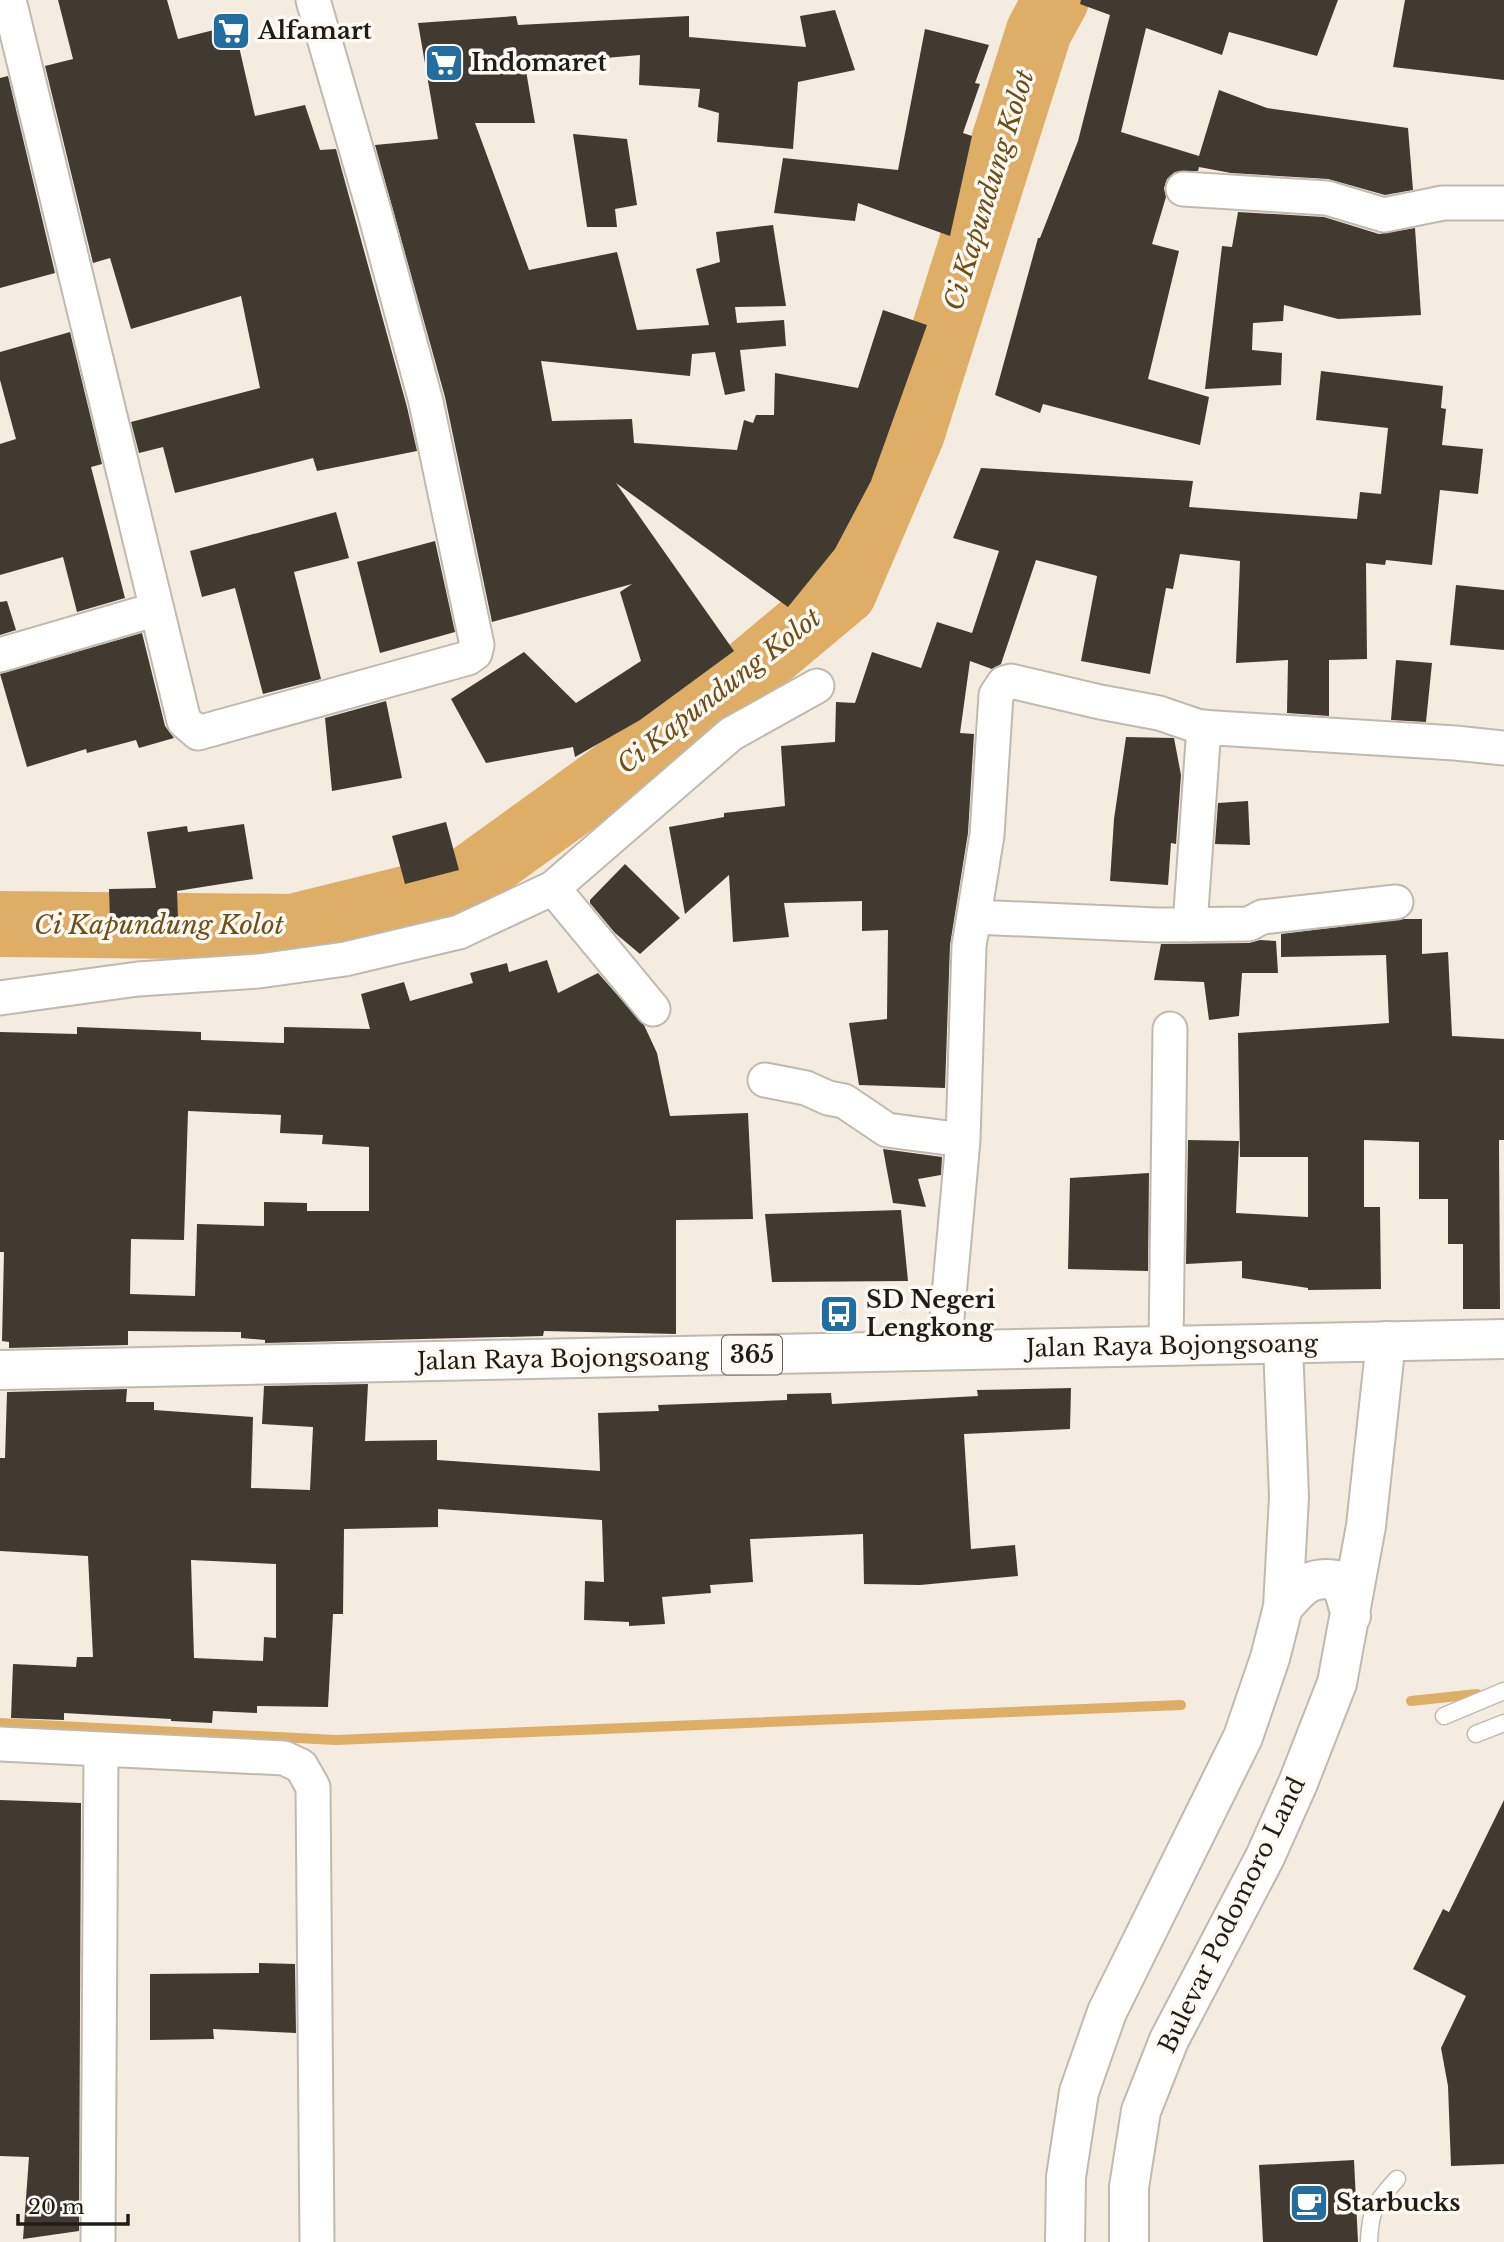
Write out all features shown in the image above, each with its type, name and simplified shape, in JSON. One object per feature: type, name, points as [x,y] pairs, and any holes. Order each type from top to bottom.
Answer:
[{"type":"street","points":[[9,0],[184,721],[198,733],[468,658],[475,653],[477,645],[426,402],[379,226],[313,0]]},
{"type":"street","points":[[1183,189],[1328,198],[1384,215],[1443,204],[1504,203]]},
{"type":"street","points":[[0,655],[157,609]]},
{"type":"street","points":[[944,1351],[963,1140],[969,946],[987,835],[996,695],[1004,683],[1011,681],[1159,713],[1204,727],[1504,748]]},
{"type":"street","points":[[0,998],[138,979],[258,971],[345,959],[458,932],[553,888],[731,734],[817,686]]},
{"type":"street","points":[[1190,925],[1204,727]]},
{"type":"street","points":[[553,888],[653,1009]]},
{"type":"street","points":[[974,917],[1190,925],[1249,924],[1262,917],[1396,902]]},
{"type":"street","points":[[1166,1347],[1170,1029]]},
{"type":"street","points":[[765,1080],[806,1088],[828,1098],[844,1101],[887,1130],[963,1140]]},
{"type":"street","name":"Jalan Raya Bojongsoang","points":[[0,1370],[1504,1339]]},
{"type":"street","name":"Bulevar Podomoro Land","points":[[1129,2242],[1129,2187],[1141,2111],[1169,2040],[1265,1857],[1338,1684],[1366,1526],[1386,1341]]},
{"type":"street","points":[[1065,2242],[1066,2177],[1079,2091],[1107,2012],[1243,1737],[1270,1658],[1283,1607],[1289,1503],[1283,1344]]},
{"type":"street","points":[[1283,1607],[1303,1586],[1324,1578],[1336,1580],[1345,1591],[1350,1616]]},
{"type":"street","points":[[0,1744],[285,1758],[301,1766],[313,1787],[317,2242]]},
{"type":"street","points":[[98,2242],[101,1749]]},
{"type":"lane","points":[[1444,1716],[1504,1691]]},
{"type":"lane","points":[[1476,1734],[1504,1723]]},
{"type":"lane","points":[[1369,2242],[1370,2218],[1379,2199],[1396,2179]]},
{"type":"building","points":[[58,0],[167,0],[178,39],[234,25],[255,116],[305,105],[320,150],[336,149],[417,451],[317,471],[313,458],[175,493],[163,447],[139,453],[131,422],[260,388],[241,296],[131,329],[110,258],[93,263],[45,66],[73,59]]},
{"type":"building","points":[[1081,0],[1338,0],[1317,56],[1229,32],[1222,55],[1146,28],[1121,132],[1199,156],[1219,90],[1267,108],[1408,128],[1413,190],[1385,195],[1328,179],[1231,173],[1199,167],[1198,171],[1175,172],[1167,179],[1164,188],[1166,197],[1152,244],[1179,251],[1148,379],[1209,397],[1200,445],[1043,404],[1040,413],[995,395],[1038,238],[1078,141],[1110,15],[1080,4]]},
{"type":"building","points":[[1405,0],[1504,0],[1504,80],[1393,67]]},
{"type":"building","points":[[835,10],[855,70],[798,82],[793,149],[717,142],[719,113],[698,107],[700,89],[639,85],[640,55],[525,65],[535,123],[475,123],[529,270],[617,252],[637,330],[709,325],[696,269],[720,262],[716,232],[773,225],[786,306],[735,307],[737,323],[784,320],[786,346],[740,350],[745,391],[725,395],[715,352],[692,354],[690,376],[541,361],[552,421],[632,419],[634,443],[737,450],[744,420],[753,423],[756,415],[774,415],[775,373],[858,388],[883,310],[927,325],[871,481],[835,549],[788,607],[616,483],[734,651],[640,720],[575,757],[573,747],[486,763],[451,699],[524,652],[576,703],[641,661],[620,592],[632,584],[492,622],[445,397],[375,145],[438,139],[418,23],[516,16],[518,25],[689,16],[689,37],[806,47],[800,16]]},
{"type":"building","points":[[925,29],[989,45],[975,83],[980,84],[963,133],[972,136],[950,236],[858,203],[855,221],[774,213],[783,158],[898,170]]},
{"type":"building","points":[[8,76],[55,273],[0,288],[0,78]]},
{"type":"building","points":[[573,134],[627,139],[637,205],[615,209],[617,227],[587,227]]},
{"type":"building","points":[[1238,212],[1324,217],[1379,234],[1415,228],[1421,315],[1338,319],[1284,305],[1283,321],[1253,323],[1252,350],[1282,353],[1281,385],[1205,389],[1222,246],[1232,247]]},
{"type":"building","points":[[70,332],[102,464],[91,467],[125,598],[77,612],[63,557],[0,575],[0,444],[16,439],[0,380],[0,352]]},
{"type":"building","points":[[1321,371],[1443,386],[1441,408],[1446,409],[1442,445],[1483,449],[1478,494],[1440,490],[1432,565],[1386,560],[1385,565],[1366,563],[1367,659],[1329,660],[1329,716],[1287,713],[1288,660],[1236,663],[1240,561],[1180,554],[1173,589],[1166,588],[1150,674],[1081,661],[1097,576],[1036,560],[1001,664],[992,669],[970,661],[960,733],[974,734],[968,833],[950,945],[945,1088],[859,1085],[849,1023],[887,1019],[888,930],[862,931],[862,901],[784,903],[789,937],[733,942],[729,875],[685,914],[669,827],[724,817],[724,813],[785,806],[781,746],[835,742],[836,702],[855,703],[872,652],[921,668],[937,622],[972,633],[999,551],[953,538],[981,468],[1193,481],[1189,507],[1357,519],[1360,492],[1381,494],[1388,428],[1316,420]]},
{"type":"building","points":[[336,512],[349,558],[294,572],[321,679],[263,694],[235,588],[202,597],[190,551]]},
{"type":"building","points":[[435,541],[455,632],[380,653],[357,562]]},
{"type":"building","points":[[1456,585],[1504,590],[1504,650],[1450,645]]},
{"type":"building","points":[[7,601],[16,630],[0,635],[0,602]]},
{"type":"building","points":[[142,633],[165,726],[174,738],[139,748],[136,740],[87,753],[86,749],[27,767],[0,674]]},
{"type":"building","points":[[1396,660],[1432,663],[1426,722],[1391,720]]},
{"type":"building","points":[[386,701],[402,778],[332,791],[325,718]]},
{"type":"building","points":[[1126,737],[1174,738],[1181,775],[1176,844],[1171,843],[1168,885],[1110,881],[1114,819]]},
{"type":"building","points":[[1248,801],[1250,845],[1215,844],[1218,803]]},
{"type":"building","points":[[446,822],[459,870],[405,884],[392,836]]},
{"type":"building","points":[[244,824],[253,879],[177,891],[178,918],[110,920],[109,889],[156,888],[147,832],[187,826],[188,832]]},
{"type":"building","points":[[625,864],[680,918],[640,954],[615,933],[590,903]]},
{"type":"building","points":[[1422,919],[1422,954],[1448,952],[1452,1036],[1504,1039],[1504,1140],[1499,1140],[1500,1309],[1463,1309],[1463,1244],[1448,1244],[1448,1199],[1419,1199],[1419,1142],[1364,1140],[1364,1207],[1380,1207],[1381,1289],[1308,1290],[1242,1278],[1242,1261],[1186,1264],[1188,1140],[1239,1141],[1236,1213],[1308,1217],[1308,1157],[1240,1157],[1238,1033],[1389,1023],[1386,955],[1281,957],[1281,934]]},
{"type":"building","points":[[1260,940],[1276,941],[1278,973],[1242,973],[1239,1016],[1209,1020],[1204,982],[1154,980],[1161,944],[1249,943]]},
{"type":"building","points":[[547,960],[558,993],[598,973],[644,1025],[657,1053],[670,1116],[748,1113],[753,1219],[676,1220],[676,1334],[544,1331],[543,1336],[265,1343],[265,1340],[241,1338],[241,1332],[128,1331],[128,1345],[9,1348],[9,1342],[2,1341],[4,1252],[0,1252],[0,1032],[77,1034],[77,1027],[201,1032],[201,1040],[284,1043],[284,1027],[370,1029],[361,994],[404,982],[410,1001],[473,983],[470,973],[507,963],[509,972]],"holes":[[[188,1111],[281,1115],[280,1133],[323,1135],[322,1144],[369,1147],[369,1211],[307,1211],[307,1203],[264,1202],[264,1226],[197,1224],[195,1296],[130,1294],[131,1239],[184,1240]]]},
{"type":"building","points":[[883,1149],[942,1157],[941,1175],[918,1179],[926,1207],[893,1203]]},
{"type":"building","points":[[1149,1173],[1148,1271],[1068,1269],[1070,1178]]},
{"type":"building","points":[[901,1210],[908,1281],[772,1282],[765,1214]]},
{"type":"building","points":[[368,1384],[365,1441],[437,1440],[437,1460],[600,1471],[598,1413],[659,1411],[658,1405],[787,1400],[787,1394],[831,1393],[832,1404],[978,1396],[977,1390],[1071,1388],[1070,1429],[964,1434],[971,1549],[1015,1545],[1018,1576],[920,1585],[864,1584],[863,1534],[750,1539],[753,1582],[710,1585],[711,1593],[662,1597],[665,1624],[629,1626],[629,1622],[584,1620],[585,1581],[604,1582],[602,1520],[438,1509],[438,1527],[344,1529],[343,1614],[333,1614],[328,1707],[257,1706],[257,1713],[213,1711],[212,1723],[64,1713],[64,1720],[11,1718],[13,1664],[76,1667],[77,1657],[93,1657],[88,1556],[0,1551],[0,1458],[5,1458],[7,1392],[127,1389],[126,1402],[154,1402],[154,1410],[253,1417],[251,1488],[310,1490],[313,1427],[262,1424],[264,1386]],"holes":[[[191,1560],[276,1564],[276,1638],[264,1637],[263,1661],[194,1658]]]},
{"type":"building","points":[[0,1800],[81,1803],[79,2231],[23,2239],[29,2157],[0,2156]]},
{"type":"building","points":[[1504,1800],[1504,2164],[1451,2166],[1448,2086],[1441,2048],[1466,1996],[1413,1969],[1443,1909],[1449,1912]]},
{"type":"building","points":[[259,1963],[295,1964],[296,2033],[213,2029],[214,2039],[150,2040],[150,1974],[259,1973]]},
{"type":"building","name":"Starbucks","points":[[1354,2160],[1358,2242],[1263,2242],[1259,2165]]},
{"type":"waterway","name":"Ci Kapundung Kolot","points":[[0,924],[292,927],[458,886],[710,704],[844,592],[912,433],[1039,31],[1056,0]]},
{"type":"waterway","points":[[1411,1701],[1477,1694]]},
{"type":"waterway","points":[[0,1723],[336,1740],[1181,1705]]},
{"type":"place","name":"Alfamart","points":[[231,31]]},
{"type":"place","name":"Indomaret","points":[[444,63]]},
{"type":"place","name":"SD Negeri Lengkong","points":[[839,1314]]},
{"type":"place","name":"Starbucks","points":[[1309,2203]]}]
